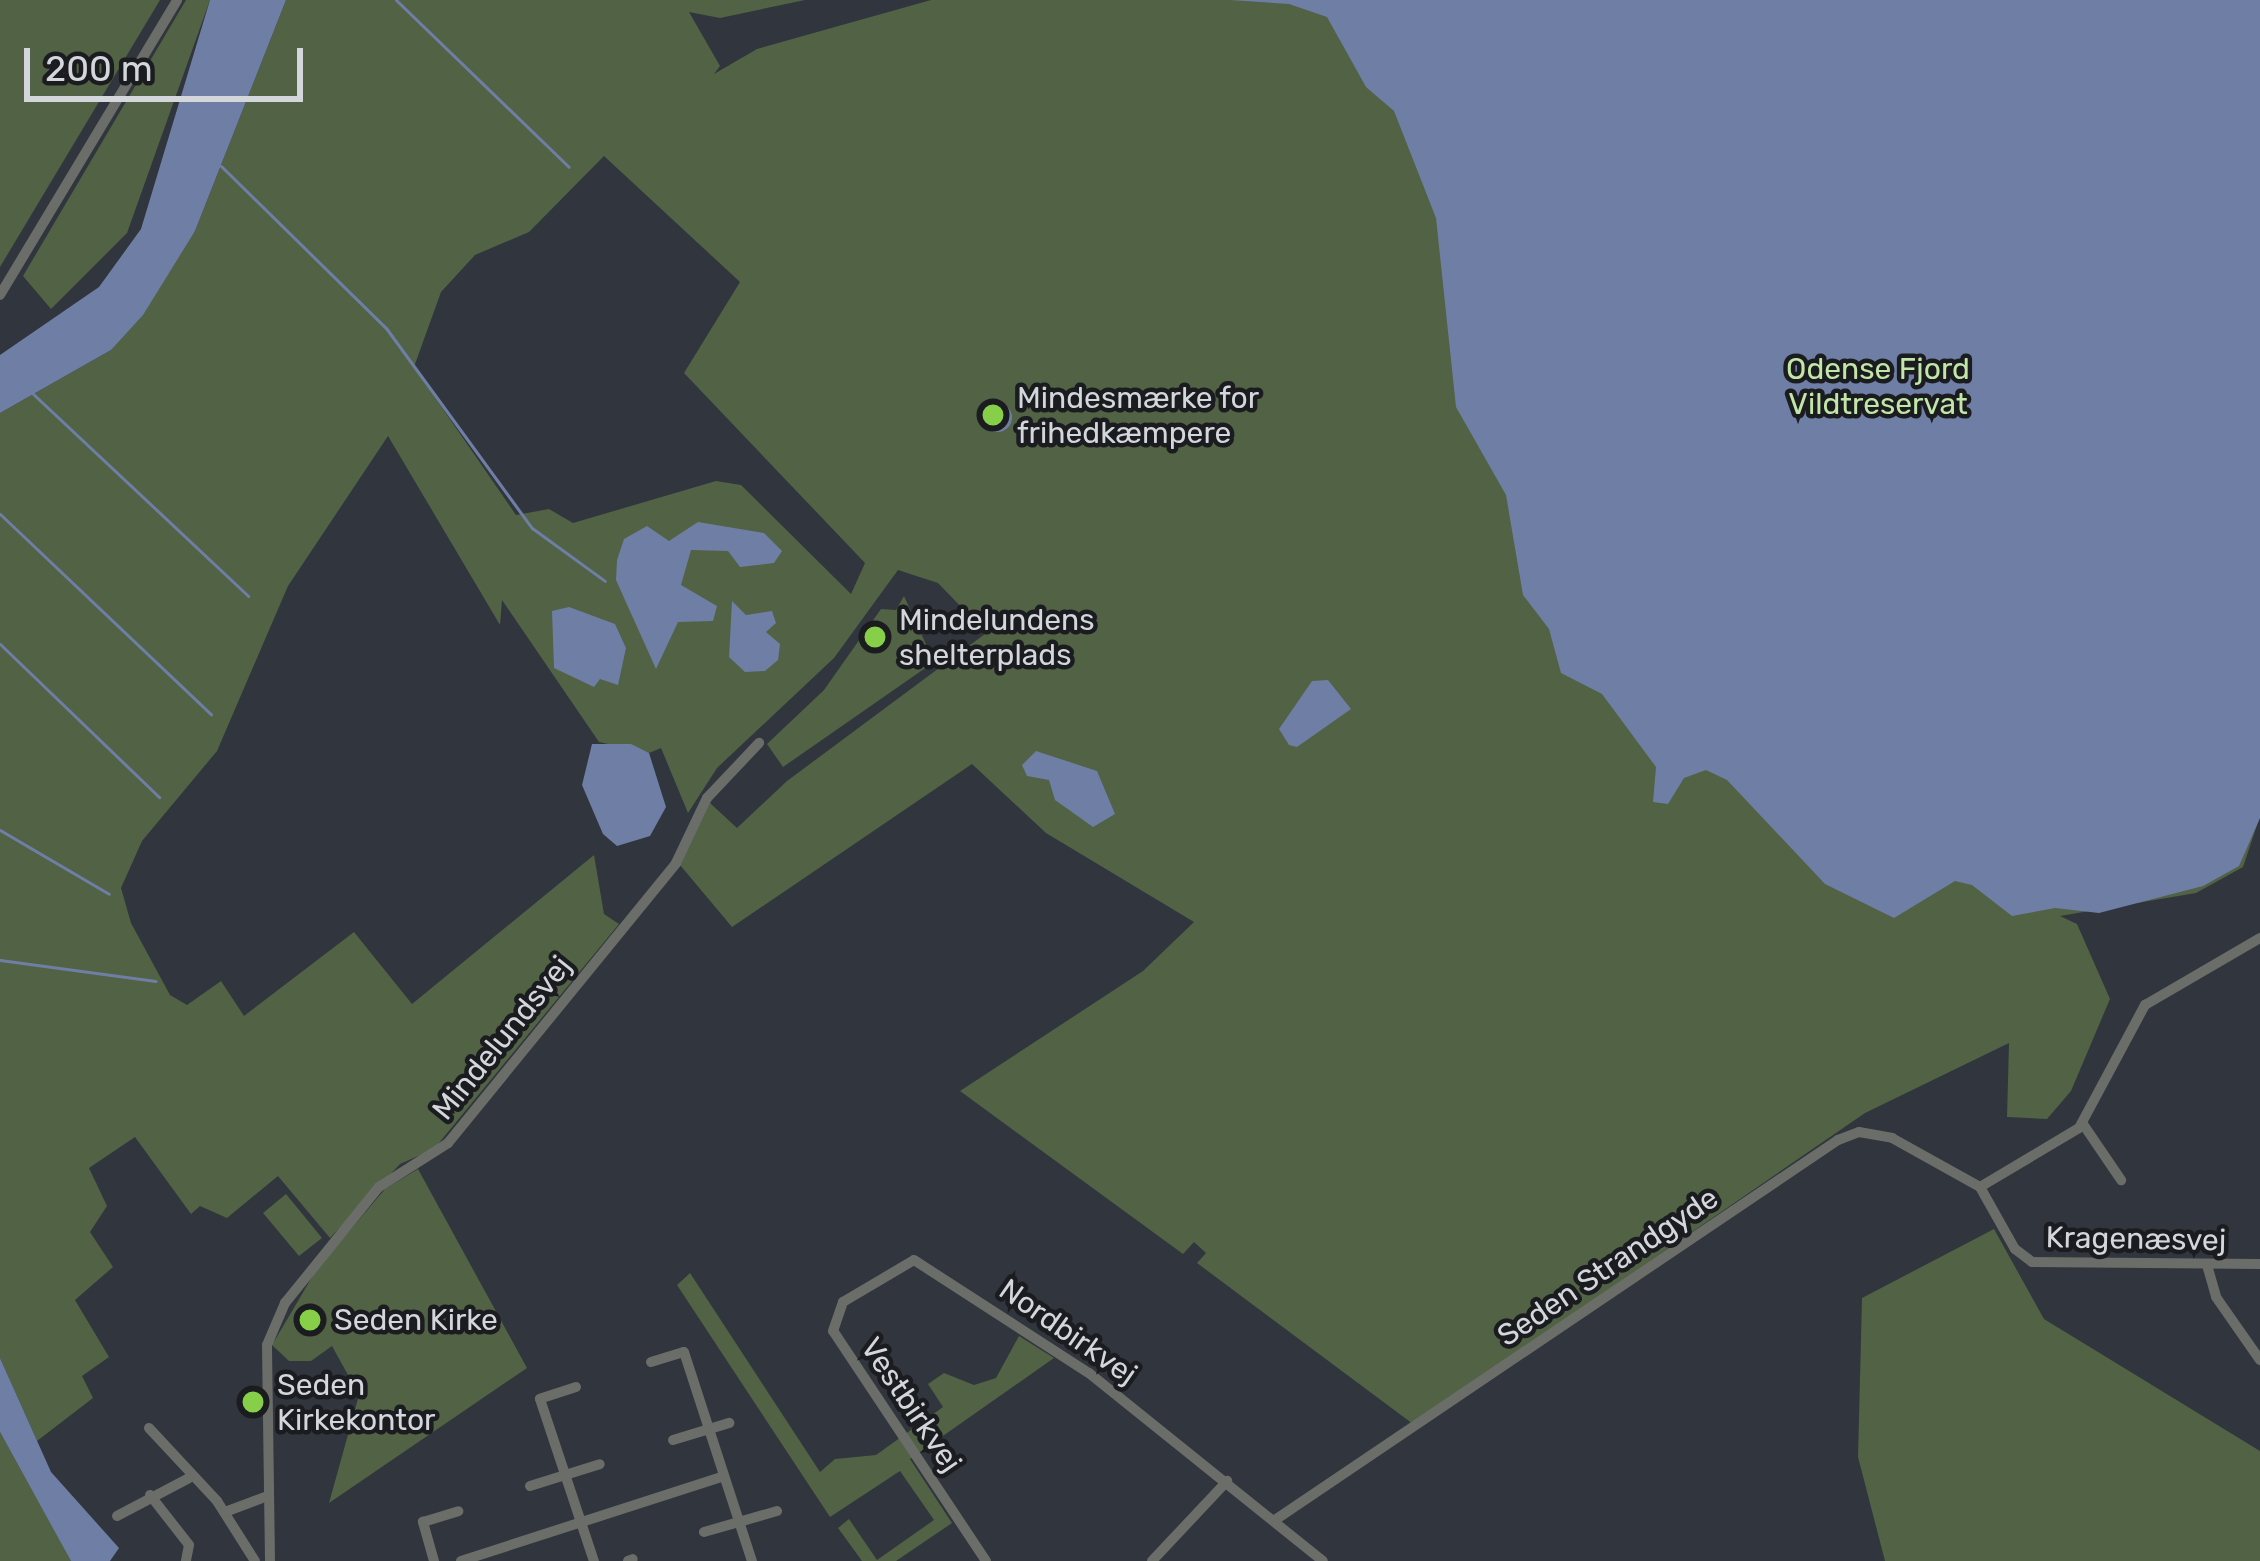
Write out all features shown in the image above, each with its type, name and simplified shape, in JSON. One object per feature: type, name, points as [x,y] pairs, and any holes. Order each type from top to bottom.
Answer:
[{"type":"street","points":[[0,295],[177,0]]},
{"type":"street","name":"Mindelundsvej","points":[[270,1561],[265,1497],[267,1346],[285,1303],[379,1187],[448,1143],[676,863],[707,798],[759,743]]},
{"type":"street","points":[[1980,1187],[2083,1124],[2144,1005],[2260,938]]},
{"type":"street","points":[[2083,1124],[2121,1180]]},
{"type":"street","name":"Seden Strandgyde","points":[[1275,1520],[1838,1140],[1859,1132],[1892,1138],[1980,1187]]},
{"type":"street","name":"Kragenæsvej","points":[[1980,1187],[2015,1249],[2032,1262],[2260,1264]]},
{"type":"street","name":"Nordbirkvej","points":[[871,1282],[909,1262],[928,1265],[1089,1373],[1227,1481]]},
{"type":"street","points":[[2207,1265],[2216,1297],[2260,1360]]},
{"type":"street","name":"Vestbirkvej","points":[[871,1282],[843,1302],[833,1331],[986,1561]]},
{"type":"street","points":[[651,1362],[684,1352],[752,1561]]},
{"type":"street","points":[[576,1387],[541,1399],[594,1561]]},
{"type":"street","points":[[674,1440],[729,1423]]},
{"type":"street","points":[[149,1428],[189,1478],[225,1512],[255,1561]]},
{"type":"street","points":[[530,1486],[601,1464]]},
{"type":"street","points":[[461,1561],[724,1476]]},
{"type":"street","points":[[117,1516],[189,1478]]},
{"type":"street","points":[[1151,1561],[1227,1481],[1323,1561]]},
{"type":"street","points":[[150,1495],[189,1545],[186,1561]]},
{"type":"street","points":[[225,1512],[265,1497]]},
{"type":"street","points":[[434,1561],[423,1522],[458,1511]]},
{"type":"street","points":[[704,1532],[776,1511]]},
{"type":"green space","points":[[0,0],[160,0],[0,267]]},
{"type":"green space","points":[[186,0],[210,0],[127,233],[51,309],[23,276]]},
{"type":"green space","points":[[286,0],[805,0],[720,18],[689,12],[720,66],[714,74],[757,49],[931,0],[2260,0],[2260,816],[2243,867],[2196,893],[2060,916],[2077,924],[2110,999],[2071,1091],[2047,1119],[2007,1117],[2009,1043],[1865,1113],[1413,1424],[1197,1263],[1206,1253],[1194,1242],[1183,1254],[960,1091],[1143,971],[1194,922],[1046,833],[972,764],[732,927],[680,865],[710,803],[737,828],[787,781],[1001,622],[996,613],[964,610],[938,583],[898,570],[834,658],[717,768],[688,813],[661,748],[649,753],[599,742],[502,600],[500,625],[388,436],[288,586],[217,751],[142,841],[121,888],[131,923],[170,995],[187,1005],[221,981],[244,1016],[354,932],[412,1004],[594,855],[604,914],[619,924],[434,1149],[400,1164],[330,1238],[278,1176],[227,1218],[200,1206],[191,1214],[135,1137],[89,1168],[107,1206],[90,1232],[113,1267],[75,1300],[109,1357],[82,1376],[93,1398],[37,1441],[0,1358],[0,413],[111,350],[195,231]],"holes":[[[604,156],[740,282],[684,373],[865,563],[851,594],[741,485],[716,481],[573,523],[549,509],[516,515],[414,367],[441,292],[475,255],[529,232]]]},
{"type":"green space","points":[[904,596],[934,662],[783,767],[767,744],[824,690],[881,609],[896,610]]},
{"type":"green space","points":[[418,1169],[527,1368],[329,1503],[359,1395],[332,1346],[311,1361],[289,1361],[272,1345],[315,1272],[385,1189]]},
{"type":"green space","points":[[286,1194],[322,1238],[299,1256],[263,1213]]},
{"type":"green space","points":[[1994,1229],[2044,1319],[2260,1451],[2260,1561],[1885,1561],[1858,1457],[1862,1298]]},
{"type":"green space","points":[[690,1273],[820,1472],[835,1459],[876,1455],[943,1407],[928,1384],[944,1373],[974,1385],[996,1378],[1019,1336],[1054,1358],[910,1459],[952,1523],[896,1561],[862,1561],[838,1528],[849,1519],[877,1560],[934,1520],[900,1471],[830,1517],[677,1285]]},
{"type":"green space","points":[[0,1432],[61,1542],[71,1561],[0,1561]]},
{"type":"water","points":[[210,0],[286,0],[195,231],[143,315],[111,350],[0,413],[0,355],[99,287],[141,229]]},
{"type":"water","name":"Odense Fjord Vildtreservat","points":[[1230,0],[2260,0],[2260,818],[2239,866],[2203,886],[2099,913],[2055,908],[2012,916],[1972,885],[1955,881],[1894,918],[1825,884],[1727,780],[1706,770],[1684,778],[1668,804],[1653,802],[1656,767],[1602,694],[1561,673],[1549,629],[1523,595],[1506,495],[1456,407],[1436,218],[1394,111],[1366,87],[1327,17],[1289,4]]},
{"type":"water","points":[[698,522],[764,533],[782,551],[774,563],[740,567],[728,551],[691,550],[681,585],[717,606],[713,621],[678,622],[656,669],[616,580],[617,560],[624,539],[647,526],[669,541]]},
{"type":"water","points":[[732,601],[746,615],[772,611],[776,623],[766,632],[780,644],[778,660],[765,671],[745,672],[729,657]]},
{"type":"water","points":[[569,607],[615,624],[626,648],[618,685],[600,679],[594,687],[554,668],[552,611]]},
{"type":"water","points":[[1328,680],[1351,709],[1297,747],[1289,745],[1279,729],[1312,681]]},
{"type":"water","points":[[592,744],[631,744],[649,753],[666,807],[650,836],[617,846],[603,834],[582,785]]},
{"type":"water","points":[[1036,751],[1097,771],[1115,814],[1093,827],[1055,800],[1049,780],[1027,776],[1022,765]]},
{"type":"water","points":[[0,1358],[51,1472],[119,1548],[110,1561],[71,1561],[0,1432]]},
{"type":"waterway","points":[[396,0],[569,167]]},
{"type":"waterway","points":[[221,166],[386,328],[532,528],[605,581]]},
{"type":"waterway","points":[[31,392],[248,596]]},
{"type":"waterway","points":[[997,404],[1010,417],[997,430],[984,417],[997,404]]},
{"type":"waterway","points":[[0,514],[211,714]]},
{"type":"waterway","points":[[0,644],[159,797]]},
{"type":"waterway","points":[[0,830],[109,894]]},
{"type":"waterway","points":[[0,960],[156,981]]},
{"type":"place","name":"Mindesmærke for frihedkæmpere","points":[[993,415]]},
{"type":"place","name":"Mindelundens shelterplads","points":[[875,637]]},
{"type":"place","name":"Seden Kirke","points":[[310,1320]]},
{"type":"place","name":"Seden Kirkekontor","points":[[253,1402]]}]
